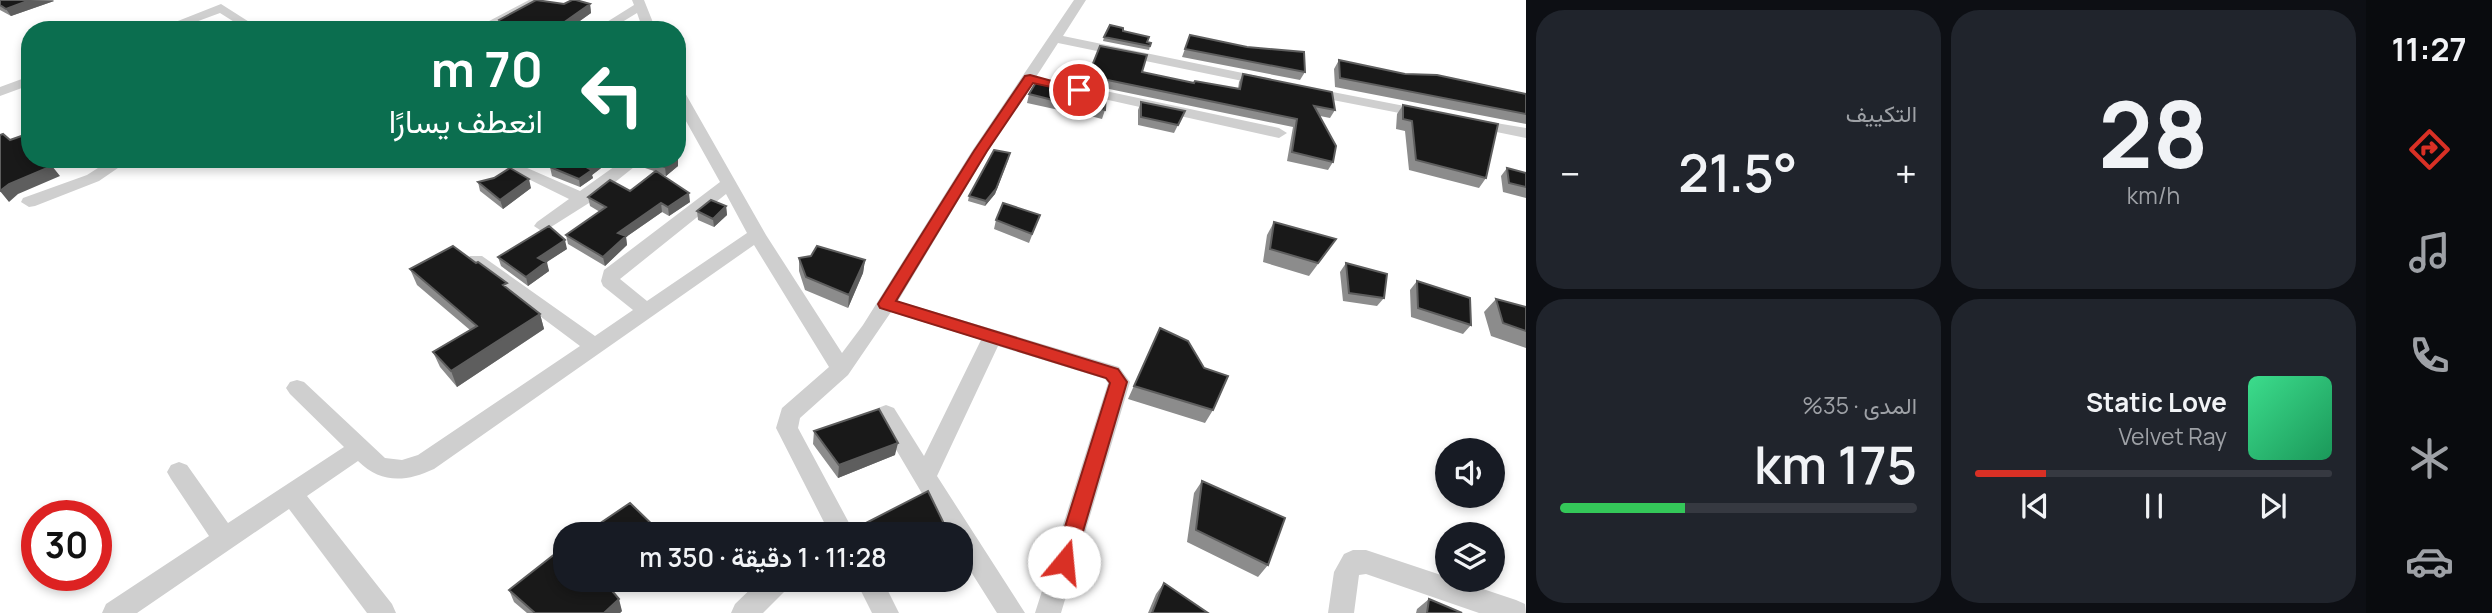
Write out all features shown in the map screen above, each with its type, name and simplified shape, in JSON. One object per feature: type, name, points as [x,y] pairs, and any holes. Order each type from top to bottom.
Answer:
[{"type":"street","points":[[496,21],[538,0]]},
{"type":"street","points":[[832,522],[787,428],[790,414],[841,369],[886,304],[980,151],[1036,80],[1054,38],[1080,0]]},
{"type":"street","points":[[613,21],[639,3],[646,21]]},
{"type":"street","points":[[186,21],[221,8],[242,21]]},
{"type":"street","points":[[1054,38],[1436,116]]},
{"type":"street","points":[[0,92],[21,84]]},
{"type":"street","points":[[1069,88],[1279,133]]},
{"type":"street","points":[[1463,121],[1526,133]]},
{"type":"street","points":[[686,128],[728,184],[841,369]]},
{"type":"street","points":[[29,202],[93,178],[109,168]]},
{"type":"street","points":[[514,168],[583,199]]},
{"type":"street","points":[[543,226],[624,168]]},
{"type":"street","points":[[647,311],[610,281],[611,274],[728,184]]},
{"type":"street","points":[[297,388],[377,465],[393,472],[411,470],[757,235]]},
{"type":"street","points":[[476,260],[595,346]]},
{"type":"street","points":[[886,304],[1112,373],[1119,382],[1048,613]]},
{"type":"street","points":[[924,479],[993,336]]},
{"type":"street","points":[[886,414],[952,522]]},
{"type":"street","points":[[115,613],[360,448]]},
{"type":"street","points":[[179,472],[225,539]]},
{"type":"street","points":[[291,494],[383,613]]},
{"type":"street","points":[[973,554],[1012,613]]},
{"type":"street","points":[[1341,613],[1347,572],[1353,562],[1366,562],[1516,613]]},
{"type":"street","points":[[744,613],[766,592]]},
{"type":"street","points":[[875,592],[886,613]]},
{"type":"building","points":[[0,0],[30,0],[6,9],[0,5]]},
{"type":"building","points":[[536,0],[564,4],[576,0],[590,4],[566,21],[499,20]]},
{"type":"building","points":[[1110,25],[1149,37],[1147,42],[1151,43],[1150,46],[1104,37]]},
{"type":"building","points":[[1190,35],[1247,47],[1304,52],[1305,72],[1185,49]]},
{"type":"building","points":[[1100,46],[1147,55],[1142,72],[1194,83],[1195,81],[1240,89],[1243,74],[1332,92],[1335,110],[1314,106],[1336,146],[1333,162],[1292,152],[1297,119],[1088,76]]},
{"type":"building","points":[[1339,60],[1405,74],[1437,75],[1526,94],[1526,114],[1340,78]]},
{"type":"building","points":[[1038,79],[1106,94],[1105,110],[1063,99],[1061,102],[1029,94]]},
{"type":"building","points":[[1141,102],[1185,111],[1178,125],[1141,117]]},
{"type":"building","points":[[1403,105],[1498,124],[1486,178],[1416,160],[1412,121],[1403,119]]},
{"type":"building","points":[[3,134],[10,140],[21,136],[21,168],[47,168],[9,184],[0,191],[0,135]]},
{"type":"building","points":[[994,150],[1010,153],[996,189],[986,201],[969,196]]},
{"type":"building","points":[[510,168],[529,179],[500,200],[478,182],[494,178]]},
{"type":"building","points":[[552,168],[592,170],[579,179]]},
{"type":"building","points":[[1507,168],[1526,173],[1526,187],[1509,183]]},
{"type":"building","points":[[656,171],[689,193],[668,207],[661,203],[618,233],[626,236],[603,257],[566,235],[606,207],[588,197],[610,180],[630,191]]},
{"type":"building","points":[[711,200],[726,206],[713,219],[697,211]]},
{"type":"building","points":[[1003,203],[1040,215],[1032,234],[996,220]]},
{"type":"building","points":[[1274,222],[1336,239],[1318,263],[1270,249]]},
{"type":"building","points":[[549,226],[565,240],[538,258],[546,262],[526,277],[498,257]]},
{"type":"building","points":[[453,246],[507,283],[503,285],[540,314],[451,371],[433,352],[477,326],[410,269]]},
{"type":"building","points":[[817,246],[865,260],[849,295],[806,277],[799,258],[811,256]]},
{"type":"building","points":[[1346,263],[1387,274],[1384,298],[1349,293]]},
{"type":"building","points":[[1417,281],[1470,298],[1471,325],[1418,308]]},
{"type":"building","points":[[1496,299],[1526,307],[1526,331],[1503,323]]},
{"type":"building","points":[[1160,328],[1188,341],[1204,368],[1228,376],[1213,410],[1134,386]]},
{"type":"building","points":[[879,409],[898,443],[839,465],[814,431]]},
{"type":"building","points":[[1202,481],[1285,518],[1268,565],[1196,530]]},
{"type":"building","points":[[928,491],[943,522],[868,522]]},
{"type":"building","points":[[630,503],[650,522],[602,522]]},
{"type":"building","points":[[553,555],[553,592],[613,592],[619,599],[604,613],[535,613],[509,590]]},
{"type":"building","points":[[1164,583],[1208,613],[1152,613]]},
{"type":"building","points":[[1429,599],[1462,613],[1427,613]]},
{"type":"route","points":[[1064,562],[1119,382],[1112,373],[886,304],[999,121],[1030,79],[1079,90]]}]
